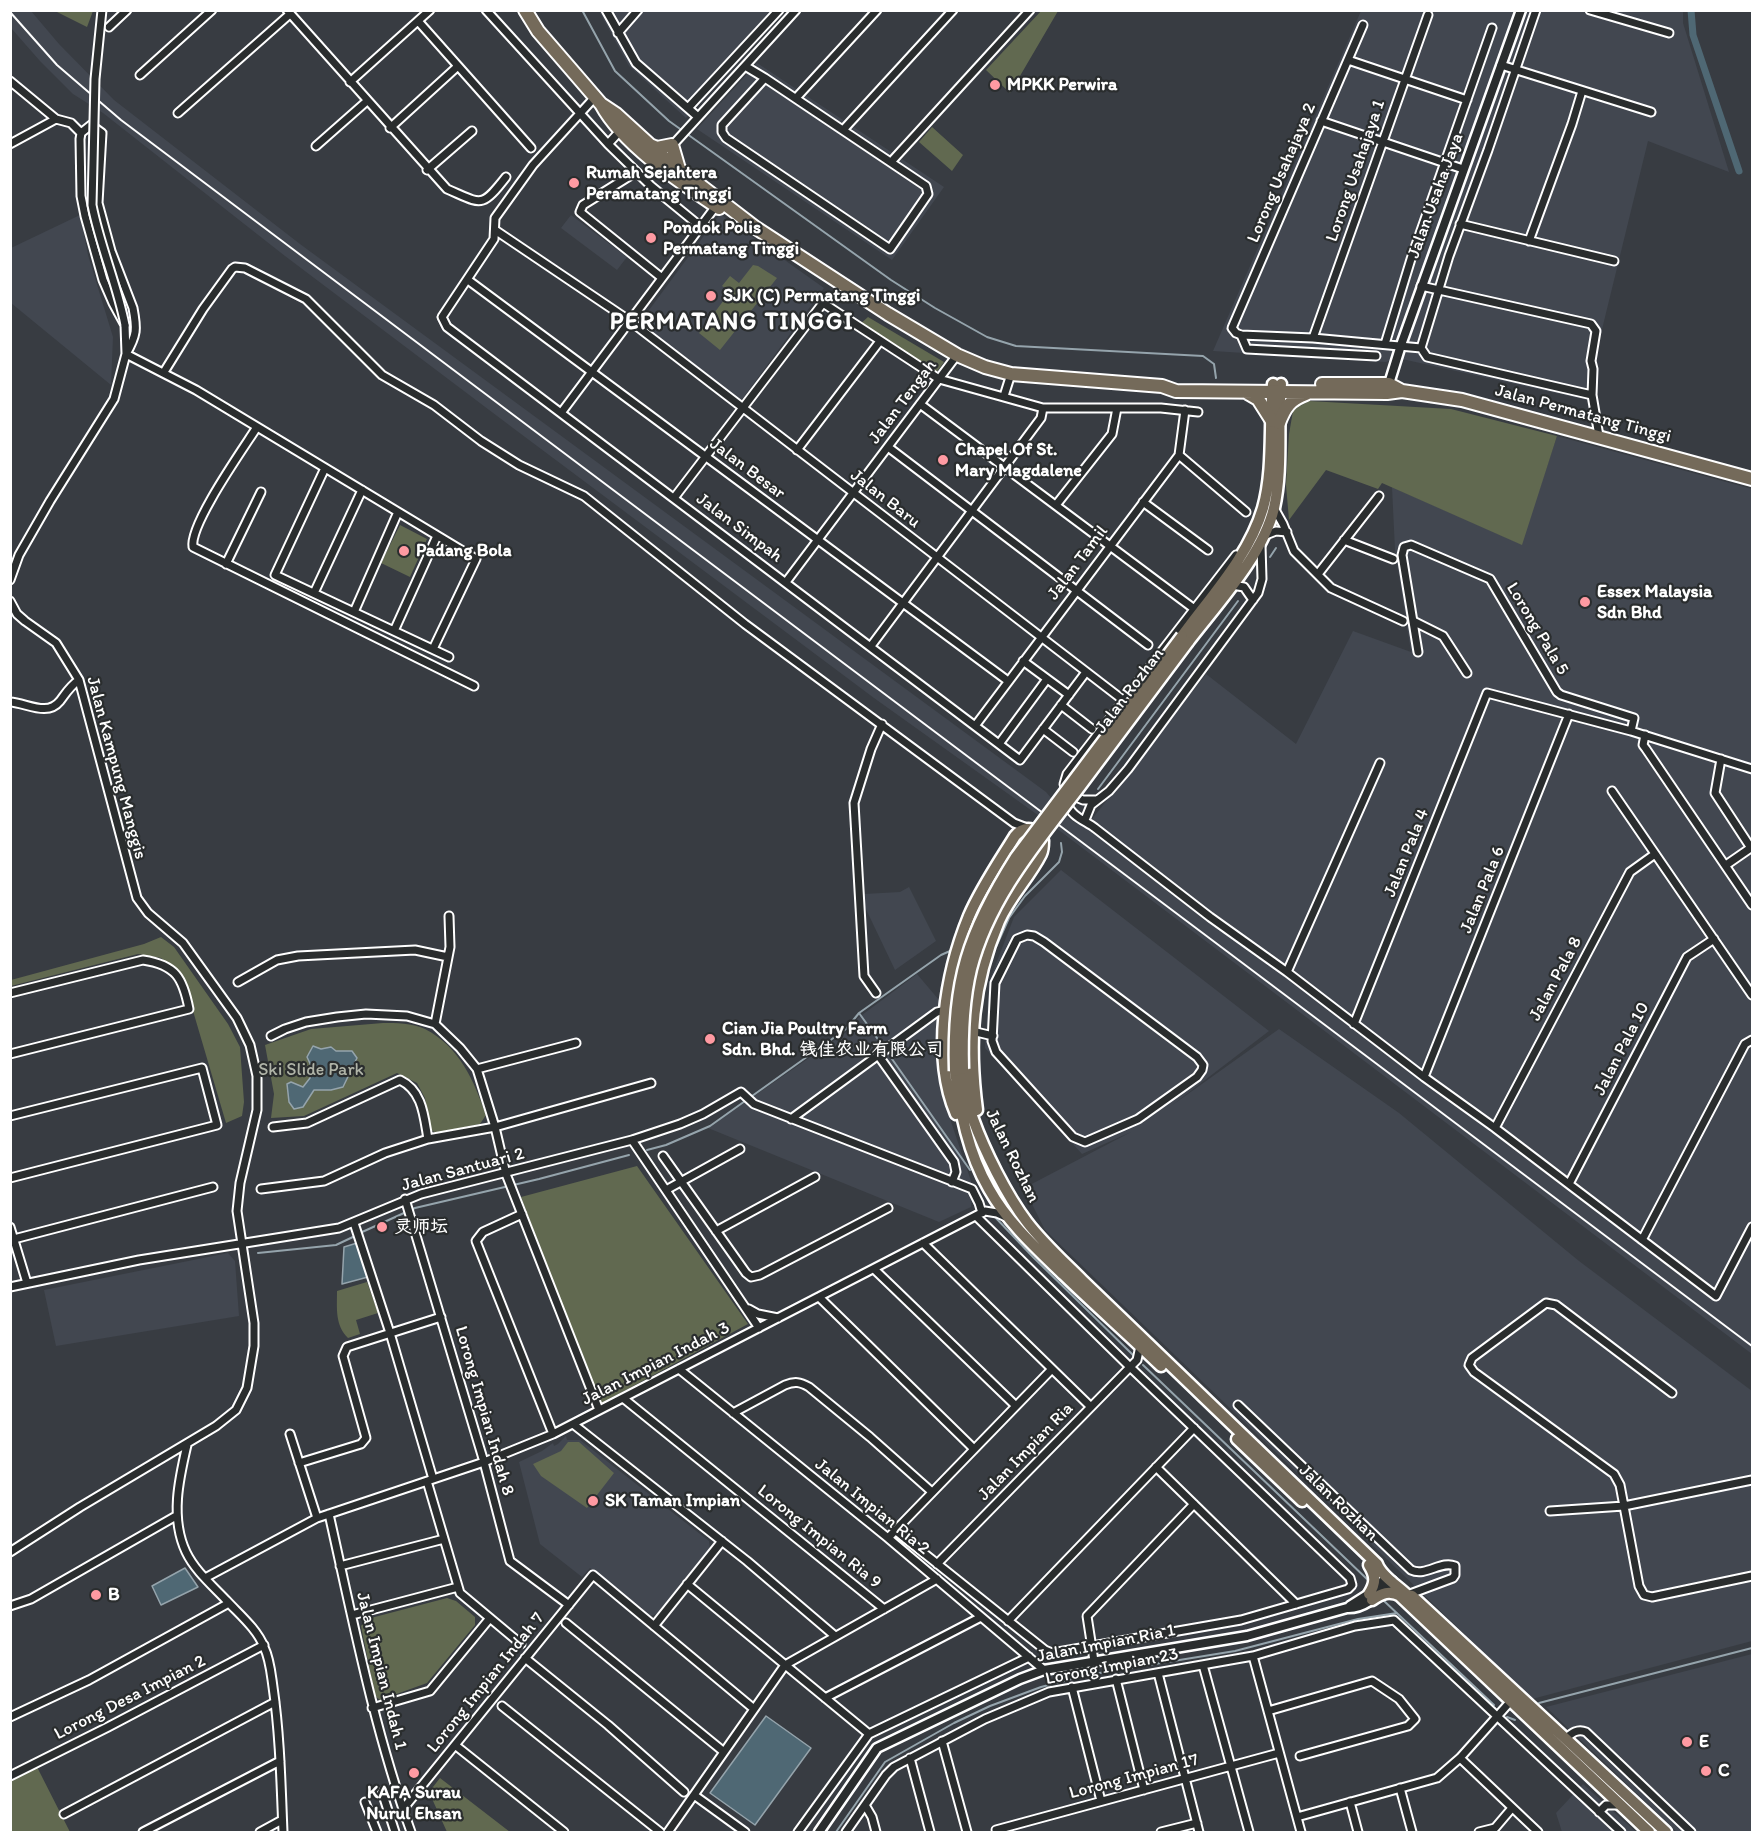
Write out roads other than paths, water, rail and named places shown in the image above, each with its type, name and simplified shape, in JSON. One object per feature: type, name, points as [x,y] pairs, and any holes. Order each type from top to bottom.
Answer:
[{"type":"highway","name":"Jalan Permatang Tinggi","points":[[513,10],[538,31]]},
{"type":"highway","name":"Jalan Permatang Tinggi","points":[[525,10],[538,31],[621,130],[716,206],[745,225],[756,228]]},
{"type":"highway","name":"Jalan Permatang Tinggi","points":[[598,101],[616,114],[649,145],[659,160],[679,169],[756,228],[888,314],[957,355],[986,367],[1011,374],[1162,386],[1176,391],[1246,392],[1277,388],[1310,392],[1388,389]]},
{"type":"highway","points":[[649,145],[657,148],[675,142],[679,169]]},
{"type":"highway","name":"Jalan Permatang Tinggi","points":[[1162,386],[1177,383],[1277,388],[1402,390],[1462,400],[1752,479]]},
{"type":"highway","points":[[1246,392],[1258,399],[1275,422],[1290,401],[1310,392]]},
{"type":"main road","name":"Jalan Rozhan","points":[[1185,639],[1247,547],[1261,536],[1277,388]]},
{"type":"main road","name":"Jalan Rozhan","points":[[1275,422],[1277,488],[1274,508],[1261,536],[1232,585],[1185,639],[1016,857],[992,896],[975,932],[960,984],[955,1015],[959,1070],[965,1130],[989,1189],[1007,1217],[1031,1245],[1373,1565]]},
{"type":"main road","points":[[965,1130],[953,1106],[947,1080],[944,1048],[949,983],[970,914],[1015,836],[1019,831],[1027,828],[1033,829],[1041,835],[1042,853],[1010,899],[988,949],[977,988],[972,1031],[972,1065],[981,1137]]},
{"type":"main road","name":"Jalan Rozhan","points":[[959,1070],[973,1119],[1011,1199],[1041,1238],[1388,1581],[1410,1597],[1649,1833]]},
{"type":"main road","points":[[1370,1597],[1373,1588],[1373,1565]]},
{"type":"main road","points":[[1373,1565],[1410,1597]]},
{"type":"main road","points":[[1370,1597],[1387,1592],[1410,1597]]},
{"type":"main road","name":"Jalan Rozhan","points":[[1410,1597],[1514,1699],[1565,1739],[1666,1833]]},
{"type":"street","points":[[102,10],[95,79],[92,205],[120,300],[125,325],[126,354]]},
{"type":"street","points":[[109,27],[127,10]]},
{"type":"street","points":[[140,75],[212,10]]},
{"type":"street","points":[[350,82],[430,10]]},
{"type":"street","points":[[486,10],[608,144],[636,172],[701,227]]},
{"type":"street","points":[[606,10],[636,63],[698,117]]},
{"type":"street","points":[[618,33],[638,10]]},
{"type":"street","points":[[688,108],[779,10]]},
{"type":"street","points":[[796,98],[878,10]]},
{"type":"street","points":[[843,130],[953,10]]},
{"type":"street","points":[[891,162],[1030,10]]},
{"type":"street","name":"Jalan Usaha Jaya","points":[[1388,389],[1421,286],[1521,10]]},
{"type":"street","name":"Jalan Usaha Jaya","points":[[1421,348],[1460,224],[1536,10]]},
{"type":"street","points":[[1590,10],[1616,14],[1669,33]]},
{"type":"street","points":[[178,113],[289,12],[427,170],[447,189],[478,202],[489,199],[506,177]]},
{"type":"street","points":[[659,160],[791,12]]},
{"type":"street","name":"Lorong Usahajaya 1","points":[[1313,338],[1428,15]]},
{"type":"street","points":[[418,21],[531,148]]},
{"type":"street","name":"Lorong Usahajaya 2","points":[[1238,334],[1232,328],[1363,25]]},
{"type":"street","name":"Jalan Usaha Jaya","points":[[1385,344],[1444,162],[1492,28]]},
{"type":"street","points":[[1348,60],[1467,100]]},
{"type":"street","points":[[1501,65],[1651,112]]},
{"type":"street","points":[[390,128],[458,66]]},
{"type":"street","points":[[745,66],[765,78],[796,98],[926,186],[928,194],[890,249],[726,138],[722,132],[722,125],[765,78]]},
{"type":"street","points":[[10,81],[56,119],[71,123],[81,133],[81,196],[85,216],[103,280],[125,325]]},
{"type":"street","points":[[1529,241],[1582,91]]},
{"type":"street","points":[[316,146],[367,101]]},
{"type":"street","points":[[468,280],[494,238],[495,218],[533,165],[580,114],[598,101]]},
{"type":"street","points":[[10,144],[56,119]]},
{"type":"street","points":[[1321,121],[1463,169]]},
{"type":"street","points":[[10,580],[19,555],[50,501],[114,399],[126,354],[135,337],[133,308],[111,251],[99,203],[102,132],[91,125],[81,133]]},
{"type":"street","points":[[608,144],[621,130]]},
{"type":"street","points":[[427,170],[472,131]]},
{"type":"street","points":[[636,172],[583,205],[580,212],[662,278]]},
{"type":"street","points":[[561,413],[716,206]]},
{"type":"street","points":[[1460,224],[1614,261]]},
{"type":"street","points":[[495,230],[630,321]]},
{"type":"street","points":[[164,372],[203,309],[235,267],[245,268],[306,299],[382,375],[434,405],[481,441],[519,465],[584,496],[745,624],[1014,823],[1027,828]]},
{"type":"street","name":"Jalan Simpah","points":[[468,280],[442,317],[447,327],[1020,760],[1043,729]]},
{"type":"street","name":"Jalan Besar","points":[[468,280],[1008,681]]},
{"type":"street","points":[[1421,286],[1592,324],[1595,327],[1591,361],[1592,395],[1599,436]]},
{"type":"street","points":[[674,498],[823,303],[939,379],[1043,408],[1117,408],[1198,412]]},
{"type":"street","name":"Jalan Baru","points":[[630,321],[1123,700]]},
{"type":"street","points":[[1238,334],[1349,340],[1421,348],[1427,357],[1592,395]]},
{"type":"street","points":[[1238,334],[1247,349],[1376,356]]},
{"type":"street","points":[[1347,353],[1349,340]]},
{"type":"street","points":[[797,450],[880,341]]},
{"type":"street","points":[[126,354],[164,372],[476,559],[433,649]]},
{"type":"street","name":"Jalan Tengah","points":[[786,582],[957,355]]},
{"type":"street","points":[[1004,396],[1011,374]]},
{"type":"street","points":[[920,404],[1193,608]]},
{"type":"street","points":[[871,646],[1041,418],[1043,408]]},
{"type":"street","points":[[1056,505],[1112,434],[1117,408]]},
{"type":"street","name":"Jalan Tamil","points":[[975,726],[1179,455],[1185,410]]},
{"type":"street","points":[[257,427],[210,503],[192,541],[193,547],[474,686]]},
{"type":"street","points":[[888,447],[1148,645]]},
{"type":"street","points":[[1179,455],[1246,512]]},
{"type":"street","points":[[325,468],[275,575],[449,657]]},
{"type":"street","points":[[314,593],[362,490]]},
{"type":"street","points":[[226,564],[261,492]]},
{"type":"street","points":[[1318,574],[1379,495]]},
{"type":"street","points":[[1143,502],[1208,550]]},
{"type":"street","points":[[1274,508],[1287,531],[1294,551],[1331,588],[1403,621]]},
{"type":"street","points":[[354,612],[398,512]]},
{"type":"street","points":[[1287,531],[1272,532],[1261,536],[1193,608],[1067,774],[1064,784],[1070,810],[1716,1296],[1752,1227]]},
{"type":"street","points":[[394,631],[437,536]]},
{"type":"street","points":[[1085,820],[1088,810],[1128,769],[1253,600],[1261,587],[1262,579],[1261,536]]},
{"type":"street","points":[[1344,540],[1393,559]]},
{"type":"street","name":"Lorong Pala 5","points":[[1418,652],[1402,555],[1404,547],[1411,545],[1490,579],[1557,692],[1634,718],[1631,731]]},
{"type":"street","points":[[1232,585],[1244,587],[1253,600]]},
{"type":"street","name":"Jalan Kampung Manggis","points":[[10,601],[17,614],[56,643],[79,680],[137,898],[148,913],[183,943],[237,1018],[249,1045],[257,1076],[257,1110],[240,1183],[237,1211],[254,1323],[254,1346],[247,1388],[237,1410],[187,1445],[80,1507],[10,1552]]},
{"type":"street","points":[[1413,621],[1443,636],[1467,673]]},
{"type":"street","points":[[1023,661],[1069,695]]},
{"type":"street","points":[[1073,752],[1043,729],[1086,672]]},
{"type":"street","points":[[999,744],[1047,679]]},
{"type":"street","points":[[10,702],[48,709],[54,707],[68,688],[79,680]]},
{"type":"street","name":"Jalan Pala 4","points":[[1354,1024],[1487,693],[1569,714]]},
{"type":"street","points":[[1061,705],[1092,729]]},
{"type":"street","points":[[1569,714],[1752,769]]},
{"type":"street","name":"Jalan Pala 6","points":[[1424,1077],[1569,714]]},
{"type":"street","points":[[876,993],[864,976],[854,803],[882,724]]},
{"type":"street","points":[[1645,735],[1643,740],[1646,749],[1752,905]]},
{"type":"street","points":[[1721,759],[1715,793],[1752,847],[1726,865]]},
{"type":"street","points":[[1287,972],[1380,763]]},
{"type":"street","points":[[1067,791],[1076,798],[1096,800]]},
{"type":"street","points":[[1612,791],[1752,995]]},
{"type":"street","points":[[1083,800],[1085,820]]},
{"type":"street","name":"Jalan Pala 8","points":[[1495,1128],[1630,872],[1655,854]]},
{"type":"street","points":[[435,1024],[448,957],[449,916]]},
{"type":"street","points":[[1026,935],[1034,936],[1197,1057],[1203,1065],[1197,1077],[1138,1119],[1085,1142],[1073,1137],[996,1052],[993,1036],[996,982],[1000,971],[1017,939],[1026,935]]},
{"type":"street","name":"Jalan Pala 10","points":[[1569,1184],[1687,957],[1714,939]]},
{"type":"street","points":[[238,982],[277,960],[298,956],[415,950],[448,957]]},
{"type":"street","points":[[10,993],[143,960],[160,962],[176,973],[185,990],[189,1009],[10,1054]]},
{"type":"street","points":[[791,1119],[937,1012],[946,1010]]},
{"type":"street","points":[[271,1036],[306,1022],[366,1014],[407,1016],[435,1024],[460,1048],[477,1069],[495,1127],[506,1174],[599,1410]]},
{"type":"street","points":[[972,1031],[993,1036]]},
{"type":"street","points":[[1642,1240],[1746,1044],[1752,1040]]},
{"type":"street","points":[[477,1069],[576,1043]]},
{"type":"street","points":[[878,1055],[954,1162],[956,1172],[952,1182]]},
{"type":"street","points":[[10,1116],[202,1068],[217,1125],[10,1179]]},
{"type":"street","points":[[273,1127],[307,1123],[400,1080],[411,1085],[421,1104],[428,1139]]},
{"type":"street","points":[[261,1189],[324,1181],[385,1153],[428,1139],[495,1127],[651,1083]]},
{"type":"street","name":"Jalan Santuari 2","points":[[10,1287],[243,1242],[355,1226],[406,1202],[632,1140],[687,1121],[743,1094],[754,1104],[791,1119]]},
{"type":"street","points":[[791,1119],[972,1189],[981,1213],[1053,1291],[1194,1428],[1008,1621]]},
{"type":"street","points":[[632,1140],[759,1328]]},
{"type":"street","points":[[666,1190],[740,1149]]},
{"type":"street","points":[[663,1156],[746,1274],[751,1277],[888,1208]]},
{"type":"street","points":[[503,1161],[522,1169]]},
{"type":"street","points":[[490,1178],[500,1168],[503,1161]]},
{"type":"street","points":[[716,1231],[815,1177]]},
{"type":"street","points":[[14,1239],[213,1187]]},
{"type":"street","points":[[981,1213],[990,1201],[989,1189]]},
{"type":"street","name":"Lorong Impian Indah 8","points":[[406,1202],[484,1462],[510,1561],[569,1605]]},
{"type":"street","points":[[981,1213],[997,1213],[1007,1217]]},
{"type":"street","name":"Jalan Impian Indah 3","points":[[205,1578],[317,1518],[484,1462],[553,1434],[981,1213]]},
{"type":"street","points":[[522,1214],[483,1232],[476,1241],[553,1434]]},
{"type":"street","points":[[355,1226],[390,1333],[460,1593],[520,1644]]},
{"type":"street","points":[[10,1227],[27,1283]]},
{"type":"street","points":[[923,1243],[1091,1407]]},
{"type":"street","points":[[874,1269],[1016,1406]]},
{"type":"street","points":[[819,1297],[974,1449]]},
{"type":"street","points":[[1672,1393],[1556,1305],[1546,1303],[1472,1358],[1469,1365],[1474,1372],[1614,1474],[1620,1485],[1639,1586],[1644,1595],[1652,1598],[1752,1576]]},
{"type":"street","points":[[746,1308],[758,1314],[778,1318]]},
{"type":"street","points":[[299,1463],[362,1444],[366,1438],[344,1356],[346,1347],[441,1317]]},
{"type":"street","points":[[1140,1346],[1137,1360],[1153,1359]]},
{"type":"street","name":"Jalan Impian Ria","points":[[938,1564],[1137,1360]]},
{"type":"street","name":"Jalan Impian Ria 2","points":[[679,1369],[888,1538],[1044,1670]]},
{"type":"street","points":[[888,1538],[1052,1369]]},
{"type":"street","points":[[734,1413],[785,1385],[794,1382],[809,1386],[932,1492]]},
{"type":"street","name":"Lorong Impian Ria 9","points":[[622,1398],[884,1609]]},
{"type":"street","points":[[1238,1405],[1411,1570],[1422,1572],[1451,1564],[1455,1566],[1453,1578],[1410,1597]]},
{"type":"street","points":[[573,1424],[722,1541],[835,1636]]},
{"type":"street","name":"Jalan Impian Ria 1","points":[[1044,1650],[1052,1653],[1241,1620],[1348,1589],[1352,1585],[1350,1578],[1194,1428]]},
{"type":"street","points":[[290,1434],[317,1518]]},
{"type":"street","points":[[187,1445],[180,1476],[176,1516],[186,1552],[205,1578],[246,1620],[264,1645],[269,1661],[275,1702],[283,1833]]},
{"type":"street","points":[[1156,1467],[1296,1604]]},
{"type":"street","points":[[1550,1511],[1624,1506],[1752,1480]]},
{"type":"street","points":[[1094,1661],[1087,1616],[1194,1504]]},
{"type":"street","name":"Jalan Impian Indah 1","points":[[329,1514],[372,1708],[411,1833]]},
{"type":"street","points":[[10,1606],[31,1599],[176,1516]]},
{"type":"street","name":"Jalan Impian Ria 2","points":[[895,1530],[1044,1650]]},
{"type":"street","points":[[340,1566],[444,1539]]},
{"type":"street","points":[[722,1541],[654,1626],[754,1708]]},
{"type":"street","name":"Lorong Impian Indah 7","points":[[403,1809],[593,1575],[654,1626]]},
{"type":"street","points":[[668,1833],[785,1665],[937,1579]]},
{"type":"street","name":"Jalan Impian Ria 1","points":[[819,1833],[877,1748],[1020,1679],[1044,1670],[1247,1636],[1363,1605],[1388,1581]]},
{"type":"street","points":[[687,1584],[869,1734]]},
{"type":"street","points":[[352,1615],[458,1587]]},
{"type":"street","points":[[10,1717],[89,1680],[229,1603]]},
{"type":"street","points":[[825,1698],[981,1617]]},
{"type":"street","points":[[372,1708],[430,1691],[490,1618]]},
{"type":"street","name":"Lorong Impian 23","points":[[846,1833],[894,1767],[984,1719],[1049,1692],[1253,1656],[1355,1626],[1394,1620],[1497,1717]]},
{"type":"street","points":[[566,1623],[724,1752]]},
{"type":"street","name":"Lorong Desa Impian 2","points":[[10,1776],[264,1645]]},
{"type":"street","points":[[1253,1656],[1301,1833]]},
{"type":"street","name":"Jalan Impian Ria 1","points":[[798,1833],[869,1734],[1029,1657]]},
{"type":"street","points":[[525,1658],[608,1725],[684,1792]]},
{"type":"street","points":[[1203,1665],[1248,1833]]},
{"type":"street","points":[[1158,1673],[1199,1833]]},
{"type":"street","points":[[1116,1679],[1144,1790]]},
{"type":"street","points":[[1268,1711],[1372,1681],[1399,1699],[1416,1719],[1408,1726],[1300,1756]]},
{"type":"street","points":[[1072,1687],[1101,1801]]},
{"type":"street","points":[[1297,1817],[1437,1778],[1460,1758],[1514,1699]]},
{"type":"street","points":[[64,1814],[275,1702]]},
{"type":"street","points":[[502,1706],[660,1833]]},
{"type":"street","points":[[1497,1717],[1621,1833]]},
{"type":"street","points":[[1565,1739],[1571,1733],[1581,1730],[1586,1732],[1691,1833]]},
{"type":"street","points":[[942,1741],[967,1833]]},
{"type":"street","points":[[455,1745],[564,1833]]},
{"type":"street","name":"Lorong Impian 17","points":[[996,1830],[1279,1753]]},
{"type":"street","points":[[910,1758],[930,1833]]},
{"type":"street","points":[[1460,1758],[1538,1833]]},
{"type":"street","points":[[143,1833],[280,1761]]},
{"type":"street","points":[[1400,1788],[1412,1833]]},
{"type":"street","points":[[1604,1791],[1606,1805]]},
{"type":"street","points":[[382,1792],[395,1833]]},
{"type":"street","points":[[694,1795],[740,1831]]},
{"type":"street","points":[[365,1802],[377,1833]]},
{"type":"street","points":[[1350,1802],[1358,1833]]},
{"type":"street","points":[[1599,1812],[1606,1805],[1614,1803],[1620,1806]]},
{"type":"street","points":[[865,1805],[872,1817],[876,1833]]},
{"type":"street","points":[[1479,1833],[1495,1828],[1512,1808]]},
{"type":"street","points":[[260,1833],[282,1820]]},
{"type":"street","points":[[1161,1833],[1197,1823]]},
{"type":"water","points":[[313,1046],[321,1049],[331,1047],[336,1051],[352,1051],[357,1058],[343,1087],[314,1090],[303,1107],[294,1109],[289,1102],[287,1084],[291,1082],[303,1087],[310,1078],[313,1070],[307,1057]]},
{"type":"water","points":[[357,1243],[368,1277],[342,1284],[344,1247]]},
{"type":"water","points":[[185,1568],[198,1587],[161,1605],[152,1586]]},
{"type":"water","points":[[766,1716],[811,1748],[755,1825],[710,1793]]},
{"type":"waterway","points":[[582,10],[615,71],[669,121],[891,280],[935,308],[987,337],[1016,346],[1203,356],[1214,364],[1216,378]]},
{"type":"waterway","points":[[1691,10],[1693,35],[1739,171]]},
{"type":"waterway","points":[[1270,557],[1276,548]]},
{"type":"waterway","points":[[1098,789],[1238,601]]},
{"type":"waterway","points":[[996,947],[1009,918],[1025,896],[1059,862],[1062,852],[1061,843]]},
{"type":"waterway","points":[[647,1150],[666,1145],[710,1126],[846,1029],[859,1013],[950,951]]},
{"type":"waterway","points":[[859,1013],[882,1045]]},
{"type":"waterway","points":[[892,1059],[970,1170]]},
{"type":"waterway","points":[[360,1233],[415,1208],[629,1155]]},
{"type":"waterway","points":[[994,1216],[1134,1356]]},
{"type":"waterway","points":[[258,1253],[336,1245],[355,1236]]},
{"type":"waterway","points":[[1143,1365],[1368,1580]]},
{"type":"waterway","points":[[1383,1600],[1494,1705]]},
{"type":"waterway","points":[[836,1832],[885,1762],[954,1723],[990,1706],[1041,1687],[1087,1675],[1235,1651],[1358,1619],[1397,1613]]},
{"type":"waterway","points":[[1539,1703],[1752,1648]]},
{"type":"waterway","points":[[1507,1717],[1515,1720]]},
{"type":"railway","points":[[10,12],[57,65],[121,120],[1752,1346]]},
{"type":"place","name":"MPKK Perwira","points":[[995,85]]},
{"type":"place","name":"Rumah Sejahtera Peramatang Tinggi","points":[[574,183]]},
{"type":"place","name":"Pondok Polis Permatang Tinggi","points":[[651,238]]},
{"type":"place","name":"SJK (C) Permatang Tinggi","points":[[711,296]]},
{"type":"place","name":"Chapel Of St. Mary Magdalene","points":[[943,460]]},
{"type":"place","name":"Padang Bola","points":[[404,551]]},
{"type":"place","name":"Essex Malaysia Sdn Bhd","points":[[1585,602]]},
{"type":"place","name":"Cian Jia Poultry Farm Sdn. Bhd. 钱佳农业有限公司","points":[[710,1039]]},
{"type":"place","name":"灵师坛","points":[[382,1227]]},
{"type":"place","name":"SK Taman Impian","points":[[593,1501]]},
{"type":"place","name":"B","points":[[96,1595]]},
{"type":"place","name":"E","points":[[1687,1742]]},
{"type":"place","name":"C","points":[[1706,1771]]},
{"type":"place","name":"KAFA Surau Nurul Ehsan","points":[[414,1773]]},
{"type":"district","name":"PERMATANG TINGGI","points":[[732,323]]},
{"type":"park label","name":"Ski Slide Park","points":[[311,1070]]}]
